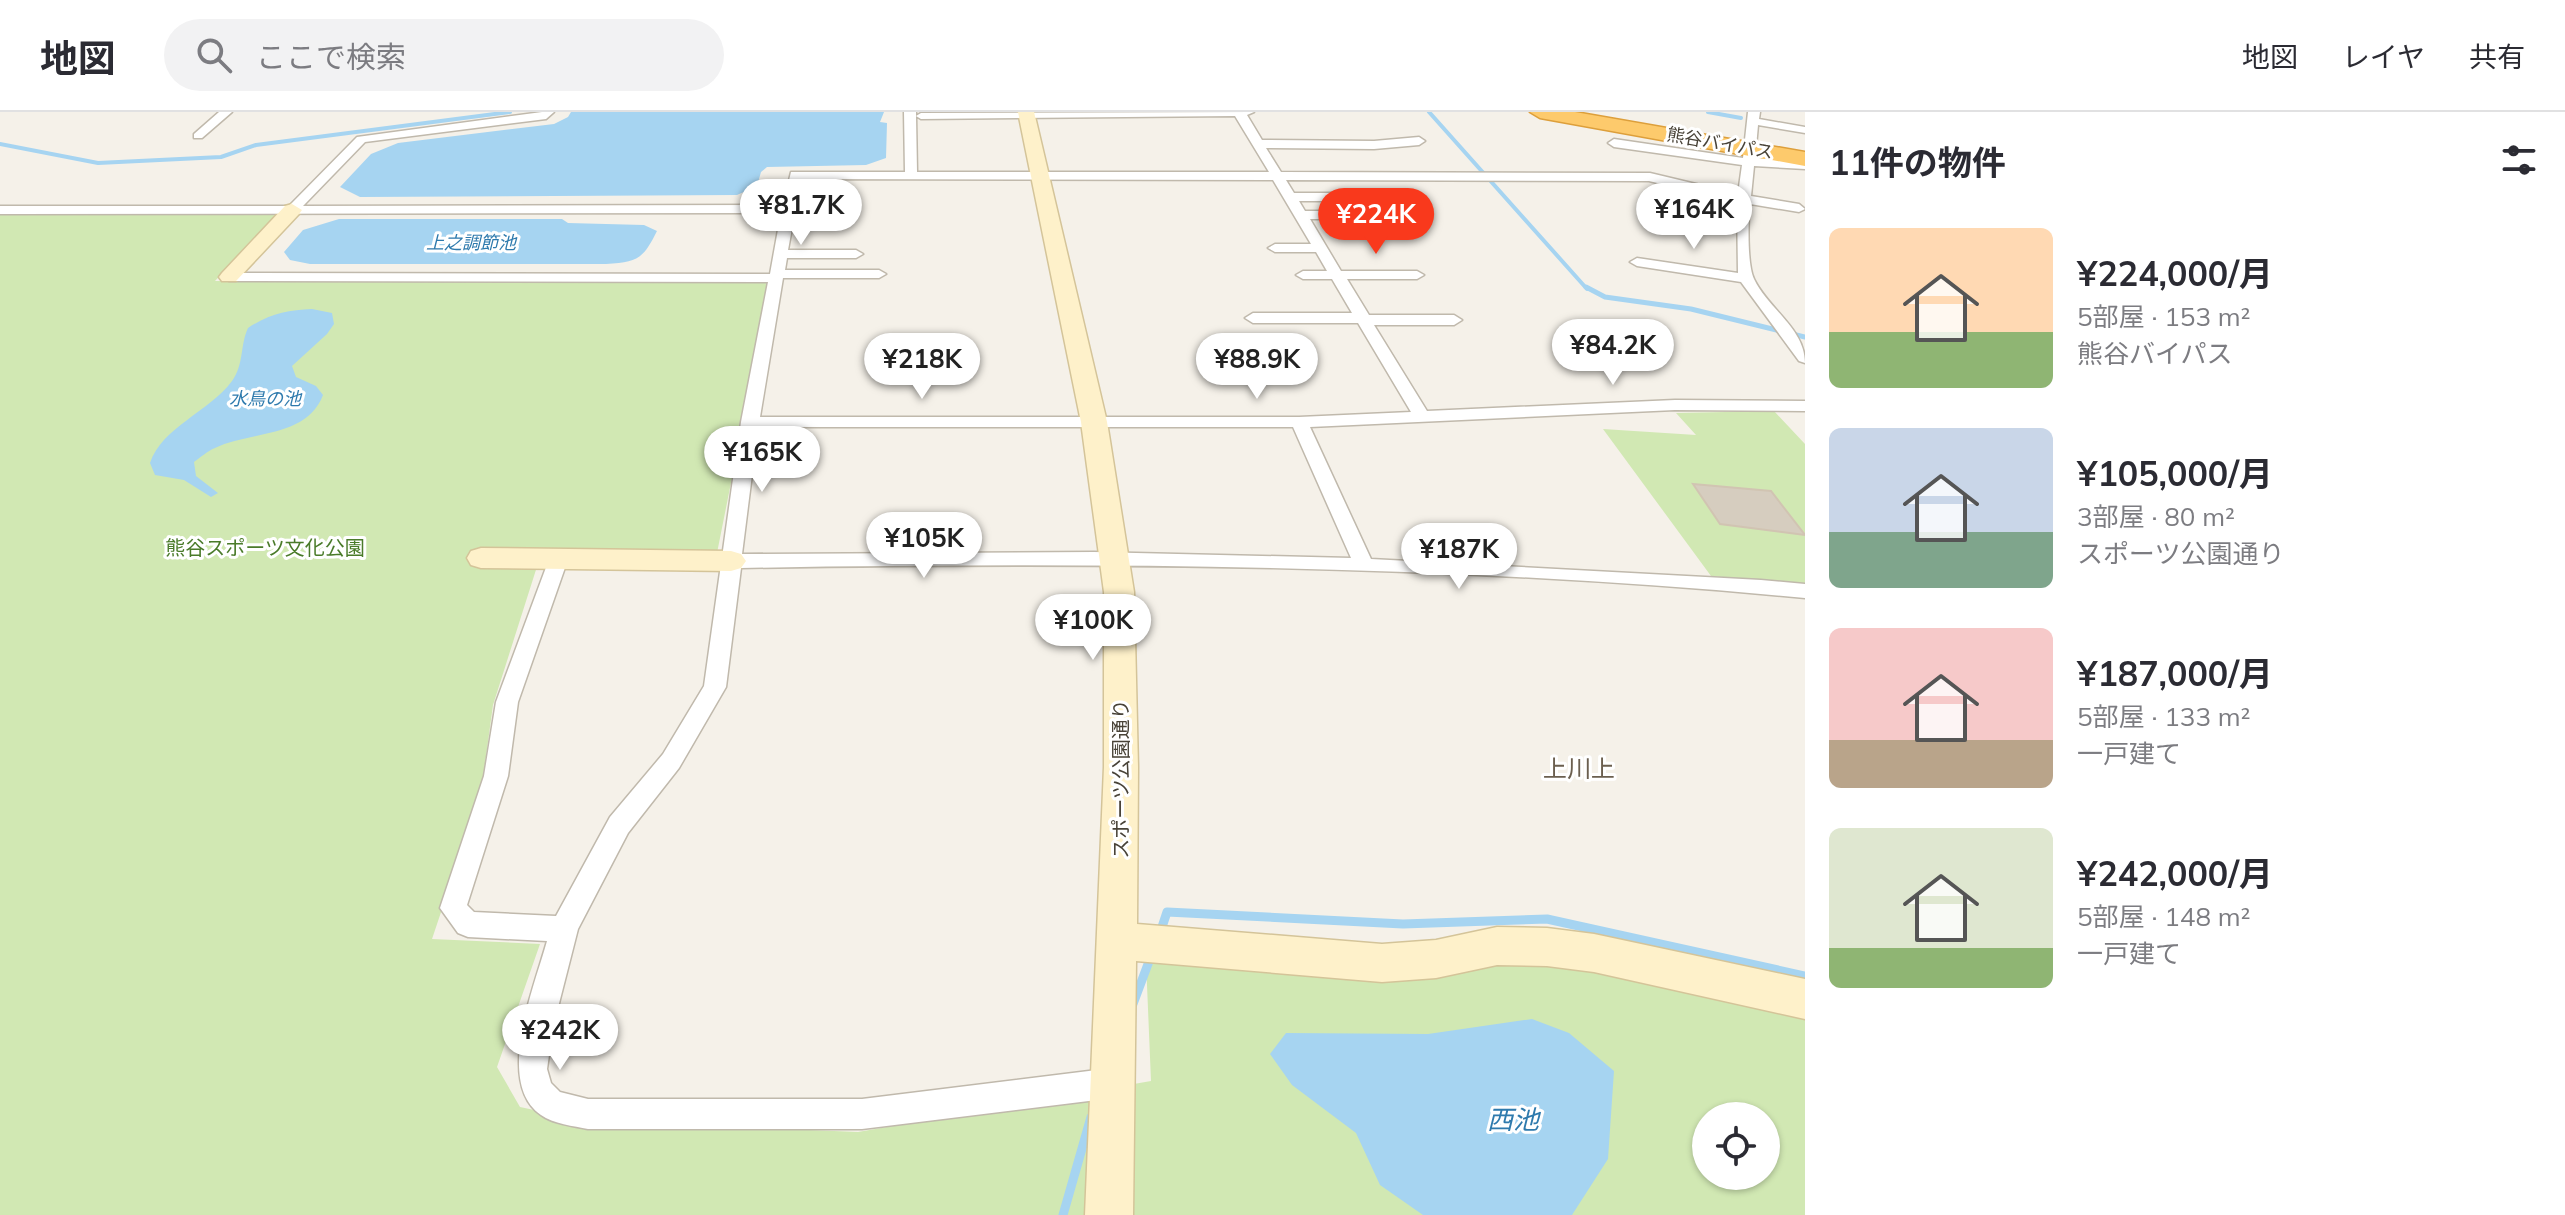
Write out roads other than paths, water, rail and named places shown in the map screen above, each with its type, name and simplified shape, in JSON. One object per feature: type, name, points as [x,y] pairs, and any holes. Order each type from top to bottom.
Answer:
[{"type":"highway","name":"熊谷バイパス","points":[[1540,112],[1750,155],[1805,159]]},
{"type":"highway","name":"熊谷バイパス","points":[[1747,120],[1805,132]]},
{"type":"street","points":[[198,136],[226,112]]},
{"type":"street","points":[[229,277],[361,139],[546,116],[548,112]]},
{"type":"street","name":"スポーツ公園通り","points":[[1027,113],[1094,422],[1116,558],[1121,679],[1118,941],[1109,1215]]},
{"type":"street","points":[[911,176],[916,114],[1242,113],[1319,248],[1421,415]]},
{"type":"street","points":[[1747,120],[1750,155],[1742,218],[1746,278],[1805,358]]},
{"type":"street","points":[[1233,128],[1248,128]]},
{"type":"street","points":[[1258,144],[1374,145],[1391,141],[1419,141]]},
{"type":"street","points":[[1614,143],[1750,155],[1805,165]]},
{"type":"street","points":[[1113,1083],[862,1114],[588,1114],[552,1105],[539,1092],[532,1069],[538,1027],[564,929],[619,825],[671,761],[715,687],[750,422],[795,175],[1650,177],[1706,193],[1799,208]]},
{"type":"street","points":[[1289,197],[1348,197]]},
{"type":"street","points":[[0,210],[788,209]]},
{"type":"street","points":[[1300,215],[1359,215]]},
{"type":"street","points":[[1275,248],[1319,248]]},
{"type":"street","points":[[780,254],[856,254]]},
{"type":"street","points":[[1637,262],[1746,278]]},
{"type":"street","points":[[229,277],[879,274]]},
{"type":"street","points":[[1303,275],[1417,275]]},
{"type":"street","points":[[1253,318],[1454,320]]},
{"type":"street","points":[[750,422],[1299,422],[1675,405],[1805,406]]},
{"type":"street","points":[[1299,422],[1364,565]]},
{"type":"street","points":[[481,558],[731,561],[1116,558],[1689,579],[1805,591]]},
{"type":"street","points":[[558,559],[507,702],[496,776],[453,908],[468,924],[564,929]]},
{"type":"street","points":[[1118,941],[1382,963],[1436,959],[1497,946],[1547,947],[1594,953],[1805,999]]},
{"type":"water","name":"上之調節池","points":[[571,112],[884,112],[880,122],[887,123],[886,158],[866,165],[767,167],[761,172],[757,186],[737,195],[360,197],[340,187],[371,154],[398,143],[554,124]]},
{"type":"water","name":"上之調節池","points":[[339,219],[562,219],[568,223],[644,225],[657,231],[648,248],[638,257],[606,264],[310,264],[290,260],[284,252],[303,230]]},
{"type":"water","name":"水鳥の池","points":[[312,309],[332,313],[334,324],[292,366],[296,377],[316,386],[323,395],[315,409],[291,426],[212,449],[194,462],[196,476],[218,493],[211,497],[184,480],[155,475],[150,463],[165,439],[232,381],[248,328],[279,314]]},
{"type":"water","name":"西池","points":[[1532,1019],[1569,1033],[1614,1071],[1608,1159],[1572,1215],[1423,1215],[1380,1185],[1356,1133],[1292,1085],[1270,1054],[1286,1033],[1428,1034]]},
{"type":"waterway","points":[[0,144],[98,163],[221,157],[256,145],[510,112]]},
{"type":"waterway","points":[[1429,112],[1587,289]]},
{"type":"waterway","points":[[1708,112],[1741,118]]},
{"type":"waterway","points":[[1586,287],[1605,297],[1691,309],[1805,337]]},
{"type":"waterway","points":[[1160,933],[1167,912],[1403,924],[1547,919],[1805,976]]},
{"type":"waterway","points":[[1133,1004],[1151,956]]},
{"type":"waterway","points":[[1063,1215],[1091,1117]]},
{"type":"district","name":"上川上","points":[[1579,768]]},
{"type":"park label","name":"熊谷スポーツ文化公園","points":[[265,547]]}]
